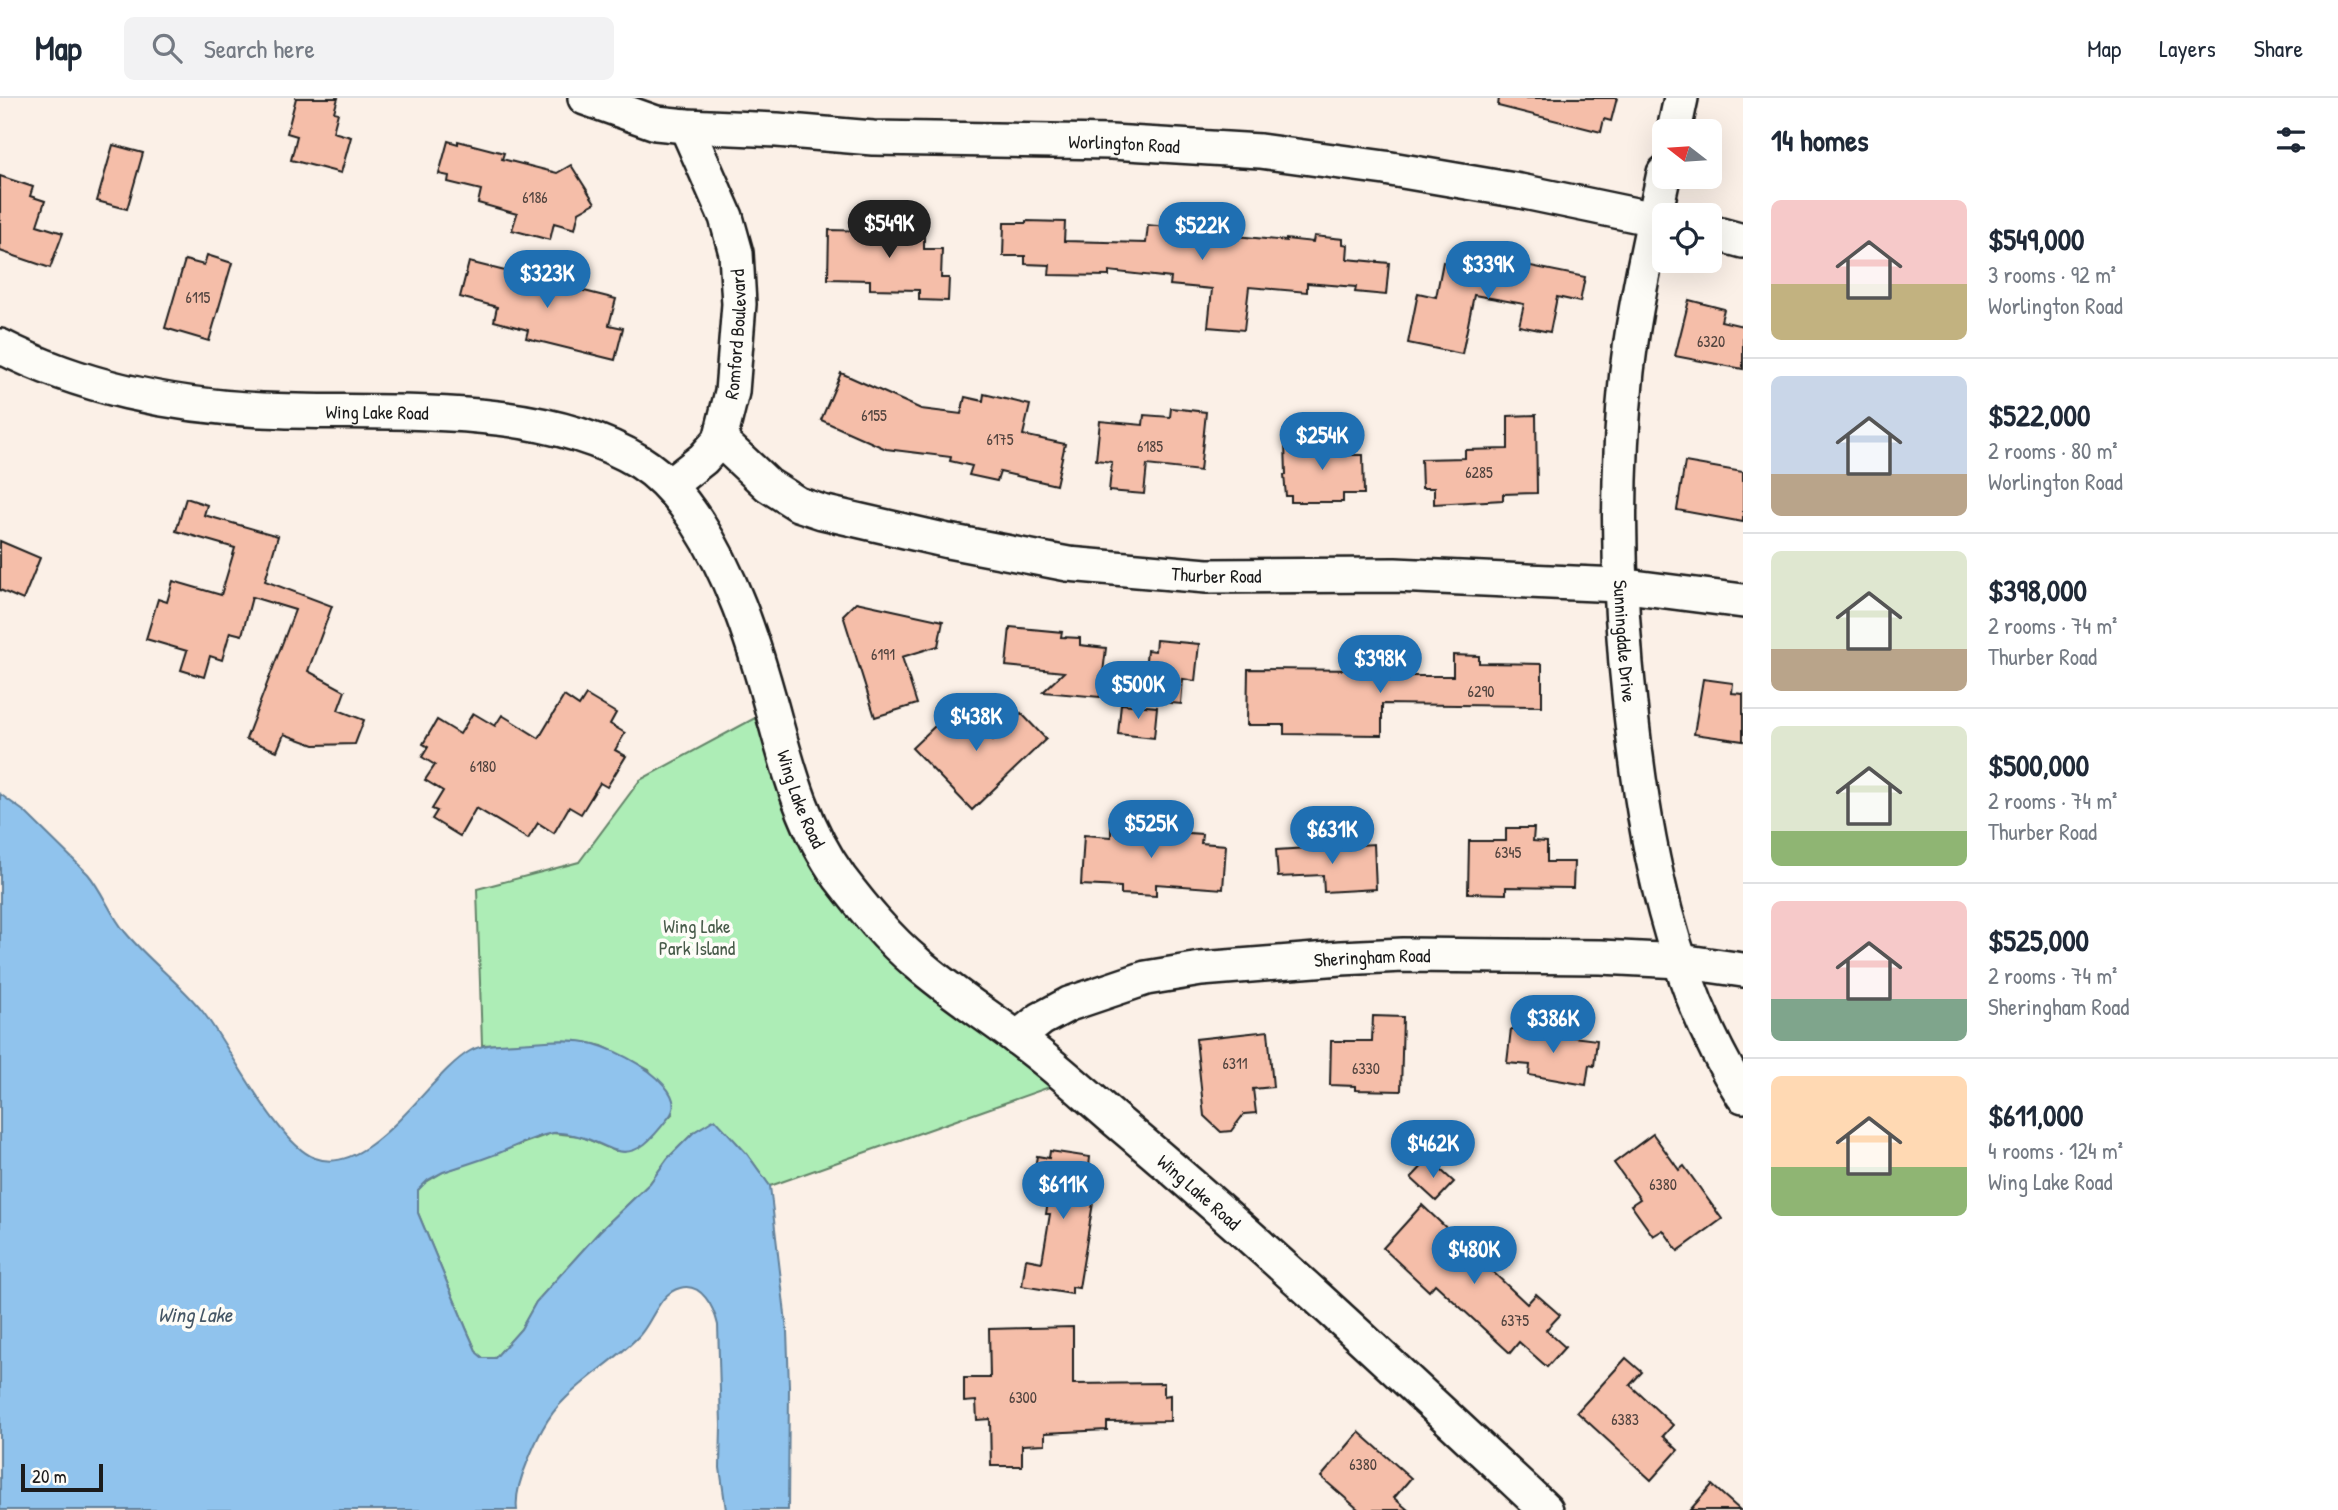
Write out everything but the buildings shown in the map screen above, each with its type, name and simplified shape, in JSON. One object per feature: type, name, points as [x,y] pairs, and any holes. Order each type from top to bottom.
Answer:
[{"type":"street","name":"Worlington Road","points":[[585,98],[656,123],[686,126],[873,138],[1111,142],[1260,151],[1385,168],[1520,191],[1652,219]]},
{"type":"street","points":[[1677,119],[1681,98]]},
{"type":"street","name":"Romford Boulevard","points":[[686,126],[726,217],[736,253],[739,279],[732,393],[720,440]]},
{"type":"street","points":[[1722,235],[1743,241]]},
{"type":"street","name":"Sunningdale Drive","points":[[1652,244],[1640,286],[1627,372],[1620,471],[1619,585],[1628,687],[1643,807],[1680,961],[1700,1019],[1743,1096]]},
{"type":"street","name":"Wing Lake Road","points":[[0,346],[84,380],[135,393],[185,402],[262,410],[474,416],[559,430],[617,449],[646,466],[670,485],[707,537],[728,578],[768,694],[795,792],[831,865],[860,903],[914,961],[1017,1038],[1123,1126],[1342,1321],[1546,1510]]},
{"type":"street","points":[[670,485],[703,459],[720,440]]},
{"type":"street","name":"Thurber Road","points":[[720,440],[768,485],[798,504],[922,535],[1068,564],[1207,576],[1395,575],[1619,585],[1743,601]]},
{"type":"street","name":"Sheringham Road","points":[[1017,1038],[1041,1019],[1069,1004],[1146,978],[1201,969],[1403,955],[1601,957],[1680,961],[1743,970]]},
{"type":"green space","name":"Wing Lake Park Island","points":[[755,718],[801,844],[1058,1084],[770,1186],[747,1154],[715,1120],[694,1132],[668,1158],[650,1183],[600,1231],[536,1302],[521,1329],[495,1358],[483,1358],[477,1353],[418,1213],[418,1190],[443,1172],[552,1133],[580,1136],[615,1151],[641,1146],[672,1114],[649,1070],[602,1046],[565,1041],[482,1045],[477,889],[579,862],[640,780]]},
{"type":"water","name":"Wing Lake","points":[[0,794],[25,812],[88,874],[125,932],[203,1012],[270,1115],[301,1149],[315,1158],[336,1160],[357,1153],[398,1121],[454,1063],[475,1048],[487,1045],[560,1040],[585,1042],[628,1058],[664,1085],[673,1100],[672,1113],[639,1148],[623,1152],[579,1136],[553,1133],[443,1172],[428,1180],[418,1190],[418,1213],[477,1353],[483,1358],[495,1358],[521,1329],[536,1302],[600,1231],[650,1183],[668,1158],[694,1132],[715,1119],[747,1154],[770,1186],[787,1331],[788,1510],[726,1510],[720,1468],[718,1325],[706,1298],[688,1287],[673,1291],[661,1301],[639,1336],[574,1391],[553,1413],[538,1437],[523,1474],[517,1510],[0,1510]]}]
